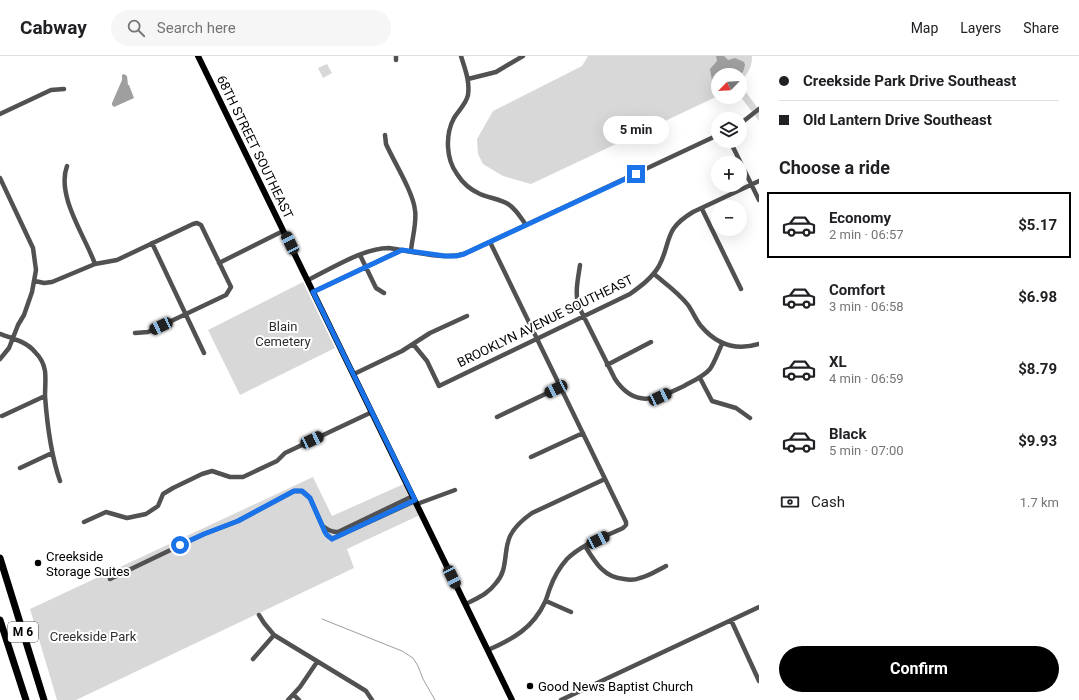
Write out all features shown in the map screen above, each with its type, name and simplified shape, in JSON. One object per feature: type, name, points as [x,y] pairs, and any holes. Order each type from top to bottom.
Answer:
[{"type":"highway","name":"M 6","points":[[1,560],[44,700]]},
{"type":"highway","name":"M 6","points":[[0,620],[26,700]]},
{"type":"main road","name":"68TH STREET SOUTHEAST","points":[[198,56],[512,700]]},
{"type":"street","points":[[461,56],[468,79],[468,93],[466,102],[454,119],[449,136],[449,155],[452,164],[456,174],[473,190],[510,205],[519,214],[526,225]]},
{"type":"street","points":[[468,79],[496,72],[523,56]]},
{"type":"street","points":[[0,114],[51,90],[64,89]]},
{"type":"street","points":[[747,118],[759,109]]},
{"type":"street","points":[[385,135],[386,144],[411,197],[415,209],[411,251]]},
{"type":"street","points":[[308,280],[369,251],[381,248],[456,256],[464,254],[711,138]]},
{"type":"street","points":[[734,148],[759,200]]},
{"type":"street","points":[[67,166],[65,172],[65,192],[69,205],[95,264]]},
{"type":"street","points":[[0,178],[33,248],[36,270],[35,281],[24,315],[18,325],[9,348],[0,359]]},
{"type":"street","name":"BROOKLYN AVENUE SOUTHEAST","points":[[413,344],[427,361],[439,386],[630,294],[643,285],[654,274],[663,257],[671,231],[682,218],[759,181]]},
{"type":"street","points":[[702,208],[741,289]]},
{"type":"street","points":[[35,281],[44,283],[52,282],[95,264],[117,260],[197,223],[201,225],[231,287],[226,295],[148,332],[135,333]]},
{"type":"street","points":[[219,263],[284,231]]},
{"type":"street","points":[[488,650],[507,642],[523,631],[537,616],[546,601],[549,589],[559,569],[571,556],[585,546],[623,528],[626,525],[622,513],[490,242]]},
{"type":"street","points":[[152,243],[204,353]]},
{"type":"street","points":[[313,292],[402,250]]},
{"type":"street","points":[[360,255],[376,288],[384,293]]},
{"type":"street","points":[[580,265],[576,296],[578,305],[607,365],[619,386],[629,394],[652,399],[660,397],[700,378],[710,369],[722,344]]},
{"type":"street","points":[[654,274],[679,294],[701,325],[711,336],[722,344],[741,347],[759,344]]},
{"type":"street","points":[[354,374],[390,357],[430,333],[467,316]]},
{"type":"street","points":[[0,334],[30,347],[36,352],[41,361],[45,371],[45,396],[52,453],[60,481]]},
{"type":"street","points":[[607,365],[651,342]]},
{"type":"street","points":[[700,378],[712,402],[736,408],[750,418]]},
{"type":"street","points":[[497,417],[560,386]]},
{"type":"street","points":[[2,416],[45,396]]},
{"type":"street","points":[[84,522],[106,512],[127,518],[146,514],[158,506],[163,494],[202,474],[212,471],[230,477],[243,477],[277,461],[285,453],[372,412]]},
{"type":"street","points":[[531,457],[583,433]]},
{"type":"street","points":[[20,468],[52,453]]},
{"type":"street","points":[[466,604],[487,593],[499,579],[503,573],[508,541],[515,528],[523,519],[532,513],[605,479]]},
{"type":"street","points":[[110,580],[204,534],[238,521],[294,491],[302,491],[310,498],[327,535],[335,539],[415,500],[455,490]]},
{"type":"street","points":[[585,546],[593,560],[603,571],[608,575],[619,579],[631,580],[640,578],[666,566]]},
{"type":"street","points":[[546,601],[571,612]]},
{"type":"street","points":[[561,700],[759,607]]},
{"type":"street","points":[[259,615],[274,635],[366,691],[372,700]]},
{"type":"street","points":[[731,620],[756,668],[759,681]]},
{"type":"street","points":[[253,659],[274,635]]},
{"type":"street","points":[[288,700],[294,695],[317,662]]},
{"type":"street","points":[[294,695],[299,700]]},
{"type":"green space","points":[[588,56],[752,56],[751,64],[747,73],[747,68],[711,68],[711,99],[531,184],[503,176],[483,164],[478,154],[477,139],[493,111],[582,66]]},
{"type":"green space","points":[[327,64],[332,73],[323,78],[318,68]]},
{"type":"green space","points":[[747,94],[759,110],[759,121],[746,104]]},
{"type":"green space","name":"Blain Cemetery","points":[[303,282],[335,348],[240,395],[208,330]]},
{"type":"green space","name":"Creekside Park","points":[[313,477],[332,516],[406,483],[422,514],[347,549],[354,568],[76,700],[57,700],[30,609]]},
{"type":"shaded area","points":[[716,56],[724,56],[728,60],[735,58],[744,62],[745,65],[744,68],[711,68],[711,75],[710,69],[717,61]]},
{"type":"shaded area","points":[[124,74],[127,76],[128,85],[134,98],[114,107],[112,103],[122,80],[122,75]]},
{"type":"waterway","points":[[322,619],[402,651],[413,658],[435,700]]},
{"type":"place","name":"Creekside Storage Suites","points":[[38,563]]},
{"type":"place","name":"Good News Baptist Church","points":[[530,686]]},
{"type":"route","points":[[180,545],[238,521],[289,493],[298,490],[307,494],[310,498],[325,532],[332,539],[335,539],[415,500],[313,292],[402,250],[445,256],[464,254],[636,174]]}]
